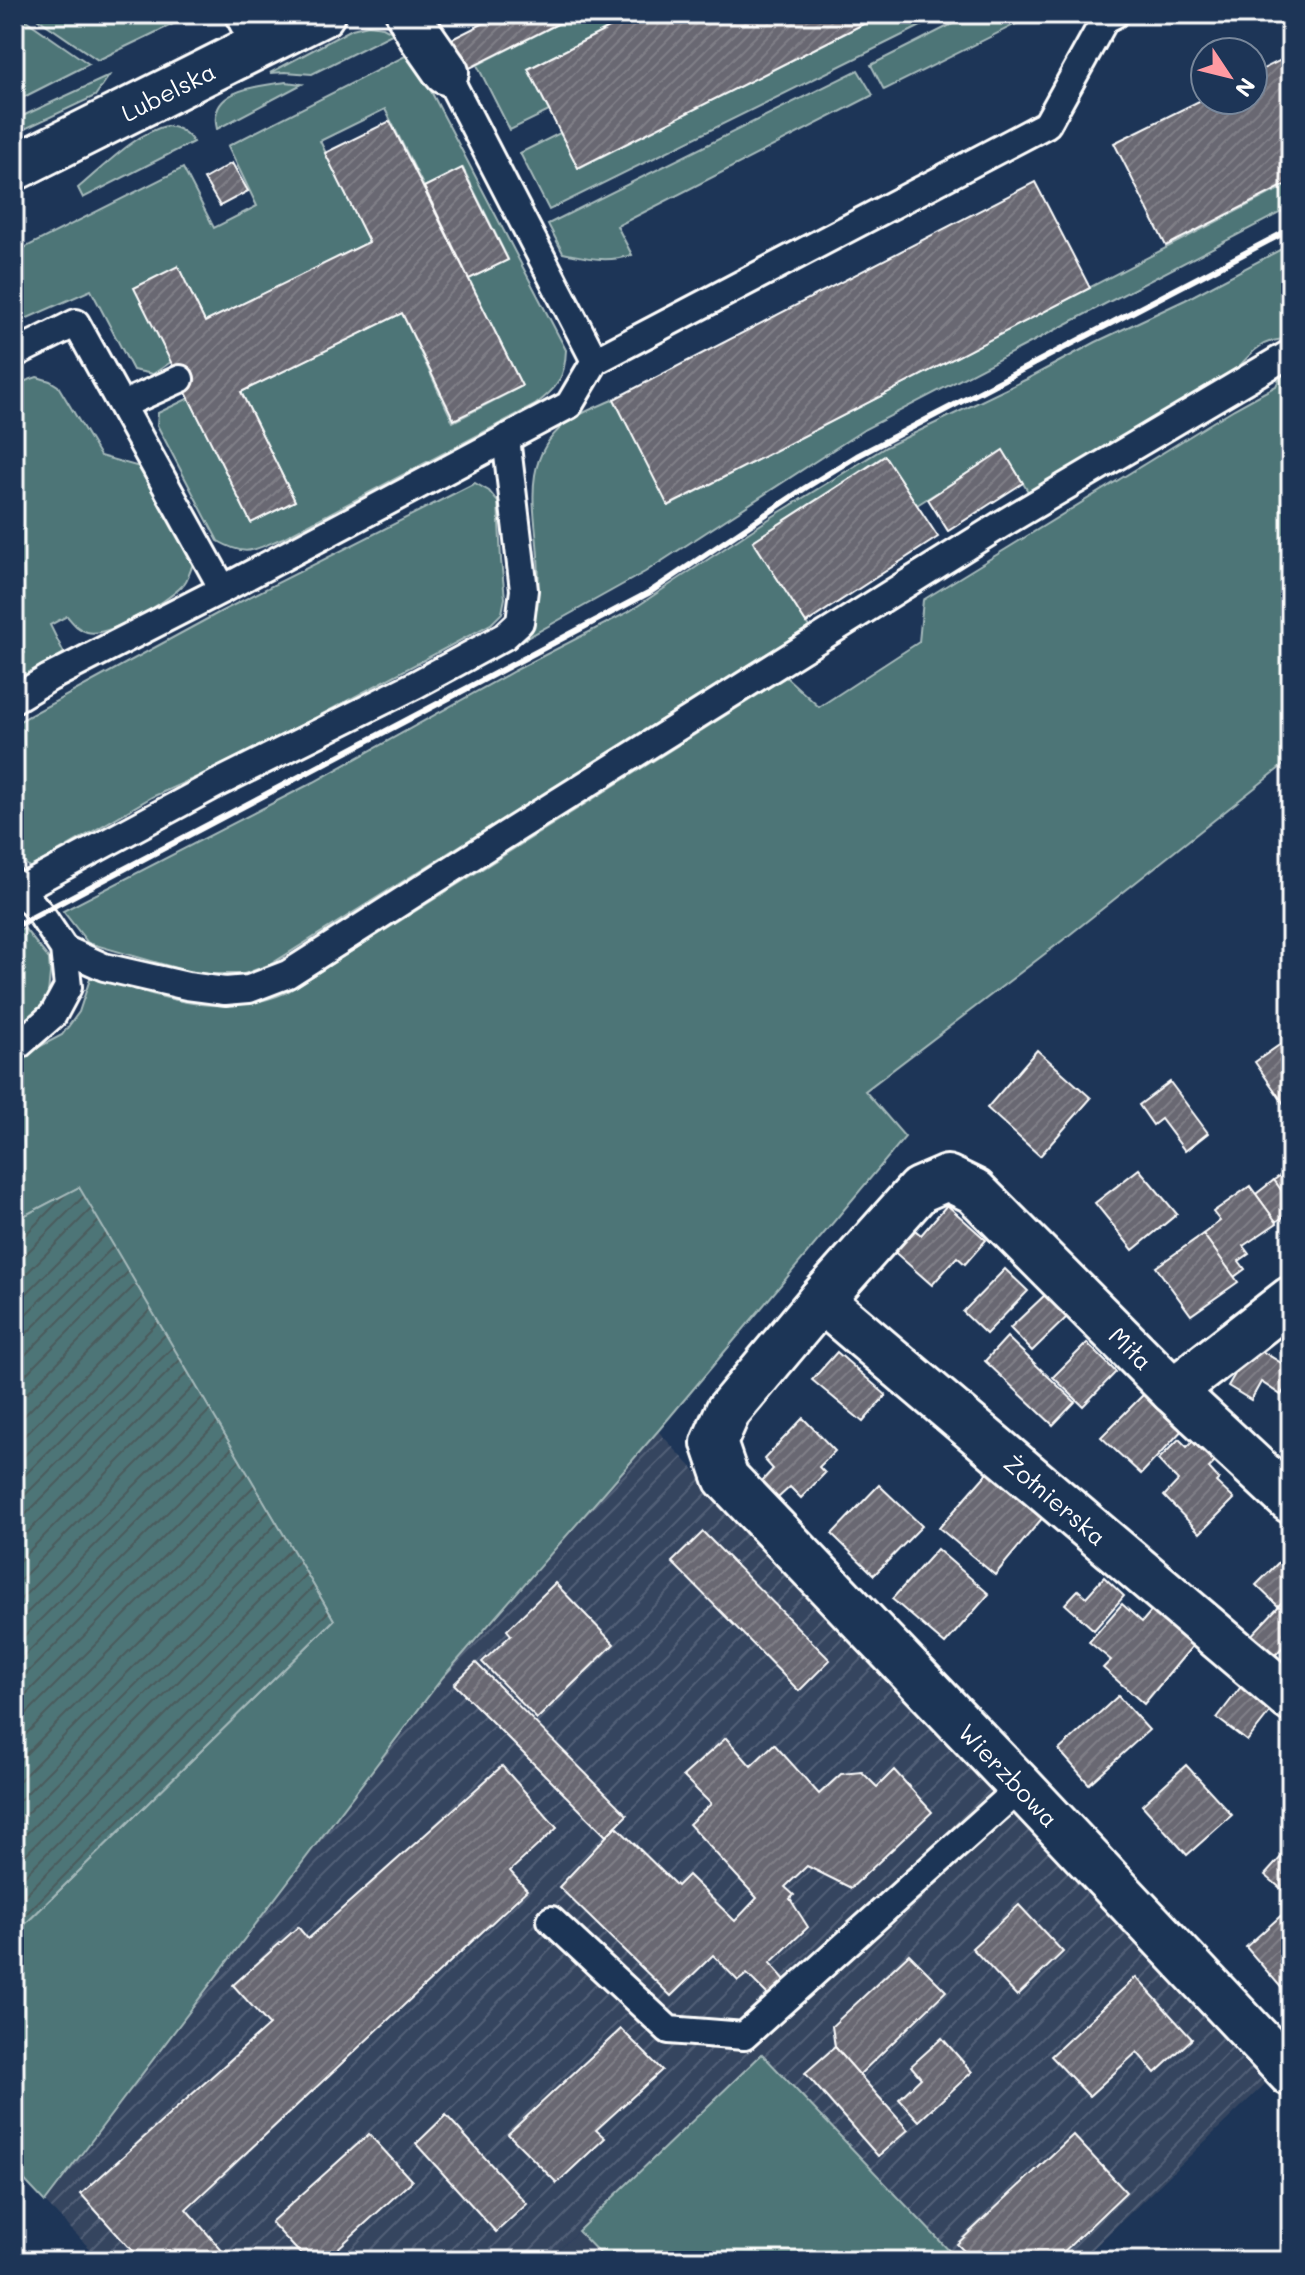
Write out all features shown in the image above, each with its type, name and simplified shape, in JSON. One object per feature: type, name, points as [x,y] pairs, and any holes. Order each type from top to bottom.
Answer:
[{"type":"street","name":"Lubelska","points":[[14,168],[247,30],[322,14]]},
{"type":"street","points":[[409,14],[446,72]]},
{"type":"street","name":"Miła","points":[[821,1300],[919,1190],[947,1178],[974,1191],[1173,1391],[1291,1501]]},
{"type":"street","points":[[1173,1391],[1291,1299]]},
{"type":"street","name":"Wierzbowa","points":[[821,1300],[728,1411],[714,1443],[726,1478],[1291,2074]]},
{"type":"street","name":"Żołnierska","points":[[821,1300],[1291,1699]]},
{"type":"lane","points":[[14,699],[569,405],[595,361],[1047,124],[1105,19],[1115,14]]},
{"type":"lane","points":[[446,72],[595,361]]},
{"type":"lane","points":[[14,354],[76,323],[223,589]]},
{"type":"lane","points":[[506,438],[524,590],[520,622],[505,636],[415,685],[18,886],[64,949],[104,967],[187,986],[225,991],[249,989],[288,974],[1002,524],[1291,353]]},
{"type":"lane","points":[[122,405],[180,379]]},
{"type":"lane","points":[[14,1049],[53,1015],[68,987],[64,949]]},
{"type":"lane","points":[[551,1920],[669,2030],[744,2036],[1021,1787]]},
{"type":"shaded area","points":[[658,1431],[1265,2084],[1080,2261],[959,2261],[762,2054],[547,2261],[102,2261],[45,2202],[443,1677]]},
{"type":"shaded area","points":[[578,2231],[607,2261],[547,2261]]},
{"type":"green space","points":[[14,14],[17,14],[89,64],[14,102]]},
{"type":"green space","points":[[31,14],[194,14],[98,60]]},
{"type":"green space","points":[[577,14],[637,14],[528,69],[549,111],[510,130],[477,65]]},
{"type":"green space","points":[[883,14],[945,14],[549,210],[520,153],[560,133],[579,168]]},
{"type":"green space","points":[[972,14],[1036,14],[884,90],[871,65]]},
{"type":"green space","points":[[368,25],[383,27],[394,33],[312,74],[270,73],[352,29]]},
{"type":"green space","points":[[411,53],[566,350],[562,376],[535,405],[283,538],[257,549],[237,549],[218,541],[157,425],[158,413],[189,398],[251,523],[295,501],[241,392],[402,313],[453,422],[522,386],[469,279],[508,259],[463,168],[424,187],[385,109],[320,141],[369,242],[205,322],[178,267],[171,362],[153,374],[133,370],[91,290],[14,324],[14,253],[183,168],[214,228],[257,206],[228,146]]},
{"type":"green space","points":[[858,70],[873,95],[617,226],[632,255],[606,259],[563,253],[548,224]]},
{"type":"green space","points":[[109,76],[95,96],[14,134],[14,120]]},
{"type":"green space","points":[[286,82],[302,84],[217,129],[216,116],[227,98],[249,88]]},
{"type":"green space","points":[[166,126],[188,135],[193,142],[83,198],[78,188],[131,143]]},
{"type":"green space","points":[[1291,183],[1291,207],[865,429],[645,572],[523,640],[533,614],[538,587],[534,480],[539,460],[549,441],[576,417],[614,399],[669,506]]},
{"type":"green space","points":[[1291,244],[1291,339],[1260,346],[1237,369],[1029,493],[1003,451],[917,505],[884,456],[753,541],[809,627],[271,964],[244,974],[197,974],[88,943],[63,911],[314,782],[514,671],[630,611],[772,517],[886,447],[1185,300]]},
{"type":"green space","points":[[1291,366],[1291,759],[1063,940],[865,1091],[905,1137],[658,1431],[443,1677],[45,2202],[14,2169],[14,1935],[334,1620],[78,1188],[14,1221],[14,1060],[62,1035],[79,1012],[91,976],[164,997],[212,1005],[262,1001],[287,992],[786,677],[819,707],[919,642],[923,600],[1276,386],[1283,371]]},
{"type":"green space","points":[[37,377],[58,386],[100,456],[140,467],[193,564],[186,581],[174,593],[151,609],[109,630],[87,632],[67,616],[50,625],[64,653],[17,681],[14,660],[25,653],[19,640],[14,643],[14,385]]},
{"type":"green space","points":[[475,483],[489,491],[498,502],[505,598],[502,613],[491,624],[317,717],[152,797],[30,868],[14,853],[14,724],[220,612]]},
{"type":"green space","points":[[24,928],[49,959],[48,994],[42,1008],[14,1030],[14,933]]},
{"type":"green space","points":[[79,1187],[334,1620],[14,1935],[14,1221]]},
{"type":"green space","points":[[762,2054],[959,2261],[607,2261],[578,2231]]},
{"type":"building","points":[[502,14],[577,14],[468,69],[452,39]]},
{"type":"building","points":[[637,14],[883,14],[578,168],[528,69]]},
{"type":"building","points":[[1291,55],[1291,182],[1166,246],[1114,143],[1189,106],[1189,116],[1269,116],[1269,66]]},
{"type":"building","points":[[390,121],[522,386],[454,420],[402,313],[241,392],[295,501],[251,523],[134,288],[178,266],[205,322],[369,242],[325,153]]},
{"type":"building","points":[[232,163],[248,191],[220,206],[204,179]]},
{"type":"building","points":[[462,168],[508,260],[469,279],[424,187]]},
{"type":"building","points":[[1035,182],[1090,288],[668,506],[614,399]]},
{"type":"building","points":[[1003,450],[1023,483],[948,531],[928,499]]},
{"type":"building","points":[[885,456],[938,537],[806,623],[753,541]]},
{"type":"building","points":[[1291,1037],[1291,1099],[1284,1104],[1255,1062]]},
{"type":"building","points":[[1037,1050],[1091,1098],[1040,1156],[987,1108]]},
{"type":"building","points":[[1170,1082],[1208,1133],[1185,1151],[1161,1119],[1153,1125],[1139,1105]]},
{"type":"building","points":[[1291,1168],[1291,1204],[1274,1180]]},
{"type":"building","points":[[1139,1169],[1177,1214],[1133,1250],[1095,1203]]},
{"type":"building","points":[[1274,1180],[1291,1204],[1291,1211],[1276,1222],[1256,1194]]},
{"type":"building","points":[[1250,1186],[1277,1223],[1243,1246],[1249,1254],[1239,1261],[1245,1269],[1234,1277],[1203,1234],[1220,1221],[1213,1212]]},
{"type":"building","points":[[947,1205],[986,1240],[965,1264],[957,1257],[932,1285],[891,1249],[910,1226],[921,1235]]},
{"type":"building","points":[[1203,1234],[1238,1282],[1191,1315],[1156,1267]]},
{"type":"building","points":[[1005,1269],[1028,1291],[986,1334],[963,1312]]},
{"type":"building","points":[[1046,1294],[1067,1317],[1032,1351],[1010,1328]]},
{"type":"building","points":[[1007,1337],[1075,1402],[1053,1425],[985,1361]]},
{"type":"building","points":[[1087,1343],[1116,1372],[1083,1406],[1053,1377]]},
{"type":"building","points":[[1252,1345],[1291,1369],[1291,1380],[1281,1395],[1261,1382],[1251,1400],[1228,1386]]},
{"type":"building","points":[[837,1352],[886,1395],[863,1422],[812,1380]]},
{"type":"building","points":[[1147,1391],[1185,1427],[1141,1474],[1101,1437]]},
{"type":"building","points":[[803,1418],[835,1451],[819,1467],[825,1473],[801,1498],[790,1487],[778,1498],[761,1482],[773,1469],[764,1459]]},
{"type":"building","points":[[1197,1437],[1219,1458],[1209,1468],[1219,1479],[1216,1482],[1234,1499],[1200,1533],[1164,1496],[1178,1481],[1158,1460],[1179,1439],[1187,1447]]},
{"type":"building","points":[[990,1470],[1044,1516],[995,1575],[939,1528]]},
{"type":"building","points":[[879,1485],[922,1526],[874,1575],[832,1534]]},
{"type":"building","points":[[703,1532],[830,1660],[799,1691],[672,1562]]},
{"type":"building","points":[[937,1549],[989,1594],[945,1644],[892,1599]]},
{"type":"building","points":[[1291,1550],[1291,1593],[1278,1606],[1256,1585]]},
{"type":"building","points":[[1104,1577],[1124,1596],[1094,1630],[1065,1604],[1078,1590],[1086,1597]]},
{"type":"building","points":[[555,1583],[614,1644],[537,1719],[482,1662],[511,1635],[507,1630]]},
{"type":"building","points":[[1122,1604],[1142,1622],[1153,1609],[1194,1644],[1144,1704],[1103,1668],[1111,1660],[1089,1642]]},
{"type":"building","points":[[1279,1606],[1291,1617],[1291,1638],[1269,1662],[1246,1641]]},
{"type":"building","points":[[476,1663],[627,1815],[606,1836],[454,1684]]},
{"type":"building","points":[[1247,1679],[1277,1703],[1247,1741],[1217,1718]]},
{"type":"building","points":[[1118,1696],[1149,1730],[1089,1784],[1059,1750]]},
{"type":"building","points":[[726,1738],[751,1766],[774,1744],[819,1794],[841,1774],[862,1772],[877,1787],[894,1770],[932,1812],[851,1888],[807,1866],[785,1887],[794,1895],[790,1899],[808,1927],[770,1963],[786,1981],[770,1997],[747,1974],[738,1981],[713,1955],[671,1996],[559,1887],[616,1826],[677,1886],[688,1875],[735,1921],[757,1898],[689,1824],[711,1804],[683,1776]]},
{"type":"building","points":[[1186,1765],[1232,1815],[1187,1855],[1142,1805]]},
{"type":"building","points":[[502,1766],[557,1828],[510,1871],[527,1890],[186,2209],[231,2261],[141,2261],[81,2194],[269,2025],[233,1985],[298,1927],[308,1939]]},
{"type":"building","points":[[1291,1846],[1291,1897],[1265,1875]]},
{"type":"building","points":[[1291,1897],[1291,1913],[1283,1906]]},
{"type":"building","points":[[1019,1905],[1063,1952],[1017,1996],[972,1948]]},
{"type":"building","points":[[1285,1912],[1291,1919],[1291,1999],[1246,1947]]},
{"type":"building","points":[[909,1954],[946,1991],[859,2075],[835,2047],[832,2026]]},
{"type":"building","points":[[1136,1977],[1192,2039],[1155,2073],[1137,2052],[1089,2096],[1051,2056]]},
{"type":"building","points":[[621,2029],[662,2070],[596,2130],[605,2138],[557,2183],[508,2134]]},
{"type":"building","points":[[942,2038],[972,2072],[919,2121],[899,2099],[921,2078],[911,2066]]},
{"type":"building","points":[[835,2047],[908,2130],[878,2156],[805,2073]]},
{"type":"building","points":[[446,2115],[527,2204],[496,2232],[416,2144]]},
{"type":"building","points":[[369,2134],[412,2181],[324,2261],[307,2261],[271,2222]]},
{"type":"building","points":[[1073,2135],[1126,2192],[1054,2261],[974,2261],[957,2244]]},
{"type":"railway","points":[[14,927],[650,592],[857,456],[1291,229]]}]
